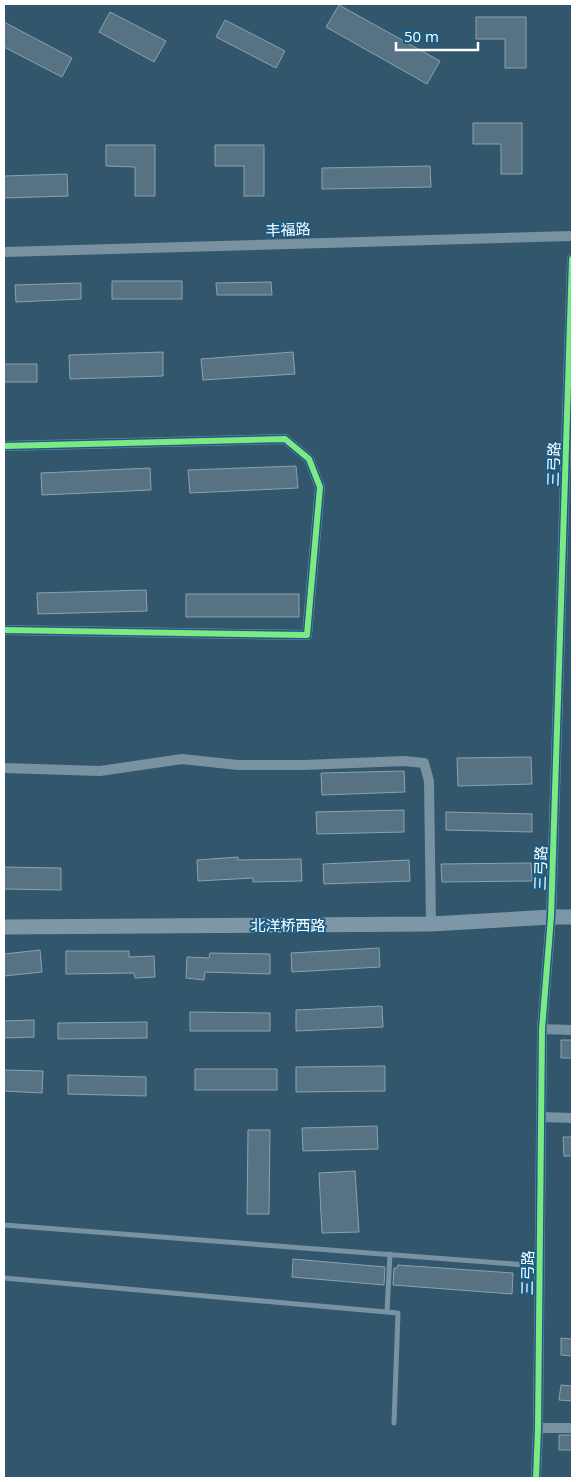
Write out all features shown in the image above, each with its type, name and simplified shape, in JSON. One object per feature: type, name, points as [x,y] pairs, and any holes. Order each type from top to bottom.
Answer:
[{"type":"main road","name":"北洋桥西路","points":[[4,927],[431,924],[551,917],[572,918]]},
{"type":"street","name":"丰福路","points":[[4,252],[572,236]]},
{"type":"street","name":"三弓路","points":[[536,1478],[542,1029],[551,917],[572,259]]},
{"type":"street","points":[[4,446],[285,439],[308,459],[320,487],[307,635],[4,630]]},
{"type":"street","points":[[4,768],[100,771],[182,760],[238,765],[304,765],[404,761],[424,763],[429,781],[431,924]]},
{"type":"street","points":[[542,1029],[572,1030]]},
{"type":"street","points":[[542,1117],[572,1118]]},
{"type":"street","points":[[538,1428],[572,1428]]},
{"type":"lane","points":[[4,1225],[540,1266]]},
{"type":"lane","points":[[388,1312],[390,1254]]},
{"type":"lane","points":[[4,1278],[398,1313],[394,1423]]},
{"type":"building","points":[[339,5],[440,61],[427,84],[326,27]]},
{"type":"building","points":[[110,12],[166,41],[154,62],[99,32]]},
{"type":"building","points":[[476,17],[526,17],[526,68],[505,68],[505,39],[476,39]]},
{"type":"building","points":[[225,20],[285,51],[276,68],[216,37]]},
{"type":"building","points":[[4,22],[72,58],[62,77],[4,47]]},
{"type":"building","points":[[473,123],[522,123],[522,174],[501,174],[501,144],[473,144]]},
{"type":"building","points":[[106,145],[155,145],[155,196],[135,196],[135,167],[106,166]]},
{"type":"building","points":[[215,145],[264,145],[264,196],[244,196],[244,166],[215,166]]},
{"type":"building","points":[[430,166],[431,187],[322,189],[322,168]]},
{"type":"building","points":[[67,174],[68,196],[4,198],[4,176]]},
{"type":"building","points":[[112,281],[182,281],[182,299],[112,299]]},
{"type":"building","points":[[271,282],[272,295],[217,295],[216,283]]},
{"type":"building","points":[[81,283],[81,299],[16,302],[15,285]]},
{"type":"building","points":[[163,352],[163,376],[70,379],[69,355]]},
{"type":"building","points":[[293,352],[295,374],[203,380],[201,359]]},
{"type":"building","points":[[4,364],[37,364],[37,382],[4,382]]},
{"type":"building","points":[[296,466],[298,488],[190,493],[188,470]]},
{"type":"building","points":[[150,468],[151,490],[42,495],[41,473]]},
{"type":"building","points":[[146,590],[147,611],[38,614],[37,593]]},
{"type":"building","points":[[186,594],[299,594],[299,617],[186,617]]},
{"type":"building","points":[[531,757],[532,784],[458,786],[457,758]]},
{"type":"building","points":[[404,771],[405,792],[322,795],[321,773]]},
{"type":"building","points":[[404,810],[404,832],[317,834],[316,812]]},
{"type":"building","points":[[446,812],[532,814],[532,832],[446,830]]},
{"type":"building","points":[[238,857],[238,860],[301,859],[302,881],[253,882],[253,878],[198,881],[197,860]]},
{"type":"building","points":[[409,860],[410,881],[324,884],[323,864]]},
{"type":"building","points":[[531,863],[532,881],[442,882],[441,864]]},
{"type":"building","points":[[4,867],[61,868],[61,890],[4,889]]},
{"type":"building","points":[[379,948],[380,967],[292,972],[291,953]]},
{"type":"building","points":[[40,950],[42,972],[4,976],[4,954]]},
{"type":"building","points":[[66,951],[129,951],[129,957],[154,956],[155,977],[135,978],[134,973],[66,974]]},
{"type":"building","points":[[210,953],[270,954],[270,974],[205,972],[204,980],[186,978],[187,957],[209,958]]},
{"type":"building","points":[[382,1006],[383,1027],[296,1031],[296,1010]]},
{"type":"building","points":[[190,1012],[270,1013],[270,1031],[190,1031]]},
{"type":"building","points":[[34,1020],[34,1037],[4,1038],[4,1021]]},
{"type":"building","points":[[147,1022],[147,1038],[58,1039],[58,1023]]},
{"type":"building","points":[[561,1040],[572,1040],[572,1058],[561,1058]]},
{"type":"building","points":[[385,1066],[385,1091],[296,1092],[296,1067]]},
{"type":"building","points":[[195,1069],[277,1069],[277,1090],[195,1090]]},
{"type":"building","points":[[4,1070],[43,1071],[42,1093],[4,1091]]},
{"type":"building","points":[[68,1075],[146,1077],[146,1096],[68,1094]]},
{"type":"building","points":[[377,1126],[378,1149],[303,1151],[302,1128]]},
{"type":"building","points":[[248,1130],[270,1130],[269,1214],[247,1214]]},
{"type":"building","points":[[563,1137],[572,1137],[572,1156],[564,1156]]},
{"type":"building","points":[[355,1171],[359,1232],[322,1233],[319,1173]]},
{"type":"building","points":[[293,1259],[385,1267],[384,1285],[292,1277]]},
{"type":"building","points":[[398,1265],[513,1273],[512,1294],[393,1285],[394,1268],[397,1268]]},
{"type":"building","points":[[561,1338],[572,1339],[572,1356],[561,1355]]},
{"type":"building","points":[[561,1385],[572,1386],[572,1401],[559,1400]]},
{"type":"building","points":[[559,1435],[572,1435],[572,1450],[559,1450]]},
{"type":"cycle path","points":[[536,1478],[542,1029],[551,917],[572,259]]},
{"type":"cycle path","points":[[4,446],[285,439],[309,459],[320,487],[307,635],[4,630]]}]
